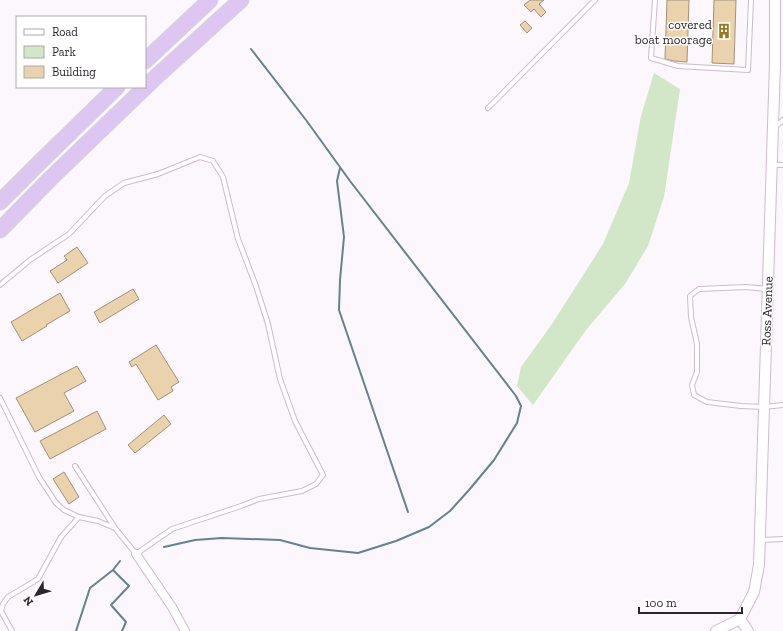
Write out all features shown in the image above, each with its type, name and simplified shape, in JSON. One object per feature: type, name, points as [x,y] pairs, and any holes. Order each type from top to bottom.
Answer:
[{"type":"highway","points":[[146,60],[210,0]]},
{"type":"highway","points":[[146,87],[241,0]]},
{"type":"highway","points":[[0,202],[116,88]]},
{"type":"highway","points":[[0,230],[50,179],[145,88]]},
{"type":"street","name":"Ross Avenue","points":[[740,619],[754,592],[759,565],[776,0]]},
{"type":"street","points":[[136,554],[172,607],[185,631]]},
{"type":"street","points":[[716,631],[740,619],[748,631]]},
{"type":"lane","points":[[488,108],[595,0]]},
{"type":"lane","points":[[655,0],[651,58],[678,66],[748,70],[751,0]]},
{"type":"lane","points":[[773,129],[783,120]]},
{"type":"lane","points":[[0,285],[30,260],[69,234],[105,196],[124,183],[158,174],[200,157],[213,161],[223,177],[238,239],[256,286],[268,324],[280,379],[294,421],[323,475],[316,484],[302,491],[259,499],[172,529],[136,554],[115,528],[75,466]]},
{"type":"lane","points":[[772,165],[783,165]]},
{"type":"lane","points":[[768,289],[746,287],[699,289],[690,296],[691,317],[697,344],[697,372],[692,385],[694,395],[707,402],[764,407],[783,405]]},
{"type":"lane","points":[[0,398],[39,477],[56,503],[64,510],[78,517],[98,521],[115,528]]},
{"type":"lane","points":[[12,631],[1,611],[5,601],[8,597],[38,579],[61,537],[78,517]]},
{"type":"lane","points":[[760,540],[783,539]]},
{"type":"green space","points":[[654,73],[680,89],[664,197],[648,246],[625,284],[586,330],[533,405],[517,386],[521,367],[552,324],[603,244],[629,183],[641,116]]},
{"type":"building","points":[[530,0],[544,0],[539,4],[546,12],[541,17],[534,9],[531,12],[524,5]]},
{"type":"building","name":"covered boat moorage","points":[[667,0],[689,0],[687,62],[665,59]]},
{"type":"building","name":"covered boat moorage","points":[[714,0],[736,0],[734,64],[712,63]]},
{"type":"building","points":[[525,21],[532,28],[527,33],[520,25]]},
{"type":"building","points":[[77,247],[88,263],[58,283],[50,271],[67,260],[64,256]]},
{"type":"building","points":[[133,289],[139,299],[100,323],[94,312]]},
{"type":"building","points":[[60,293],[70,311],[22,341],[11,322]]},
{"type":"building","points":[[156,345],[179,382],[171,387],[173,391],[158,400],[136,364],[132,367],[129,362]]},
{"type":"building","points":[[77,366],[86,381],[64,393],[74,411],[35,432],[16,398]]},
{"type":"building","points":[[97,411],[106,429],[50,459],[40,441]]},
{"type":"building","points":[[164,415],[171,424],[135,453],[128,445]]},
{"type":"building","points":[[64,472],[79,497],[69,504],[53,479]]},
{"type":"waterway","points":[[164,547],[195,540],[222,538],[280,540],[310,548],[358,553],[396,541],[429,527],[450,511],[494,460],[517,423],[521,406],[516,396],[350,181],[306,120],[251,49]]},
{"type":"waterway","points":[[340,168],[337,181],[344,237],[339,310],[408,512]]},
{"type":"waterway","points":[[76,631],[90,588],[113,570],[120,561]]},
{"type":"waterway","points":[[113,570],[129,586],[111,605],[126,622],[122,631]]},
{"type":"place","name":"covered boat moorage","points":[[724,31]]}]
